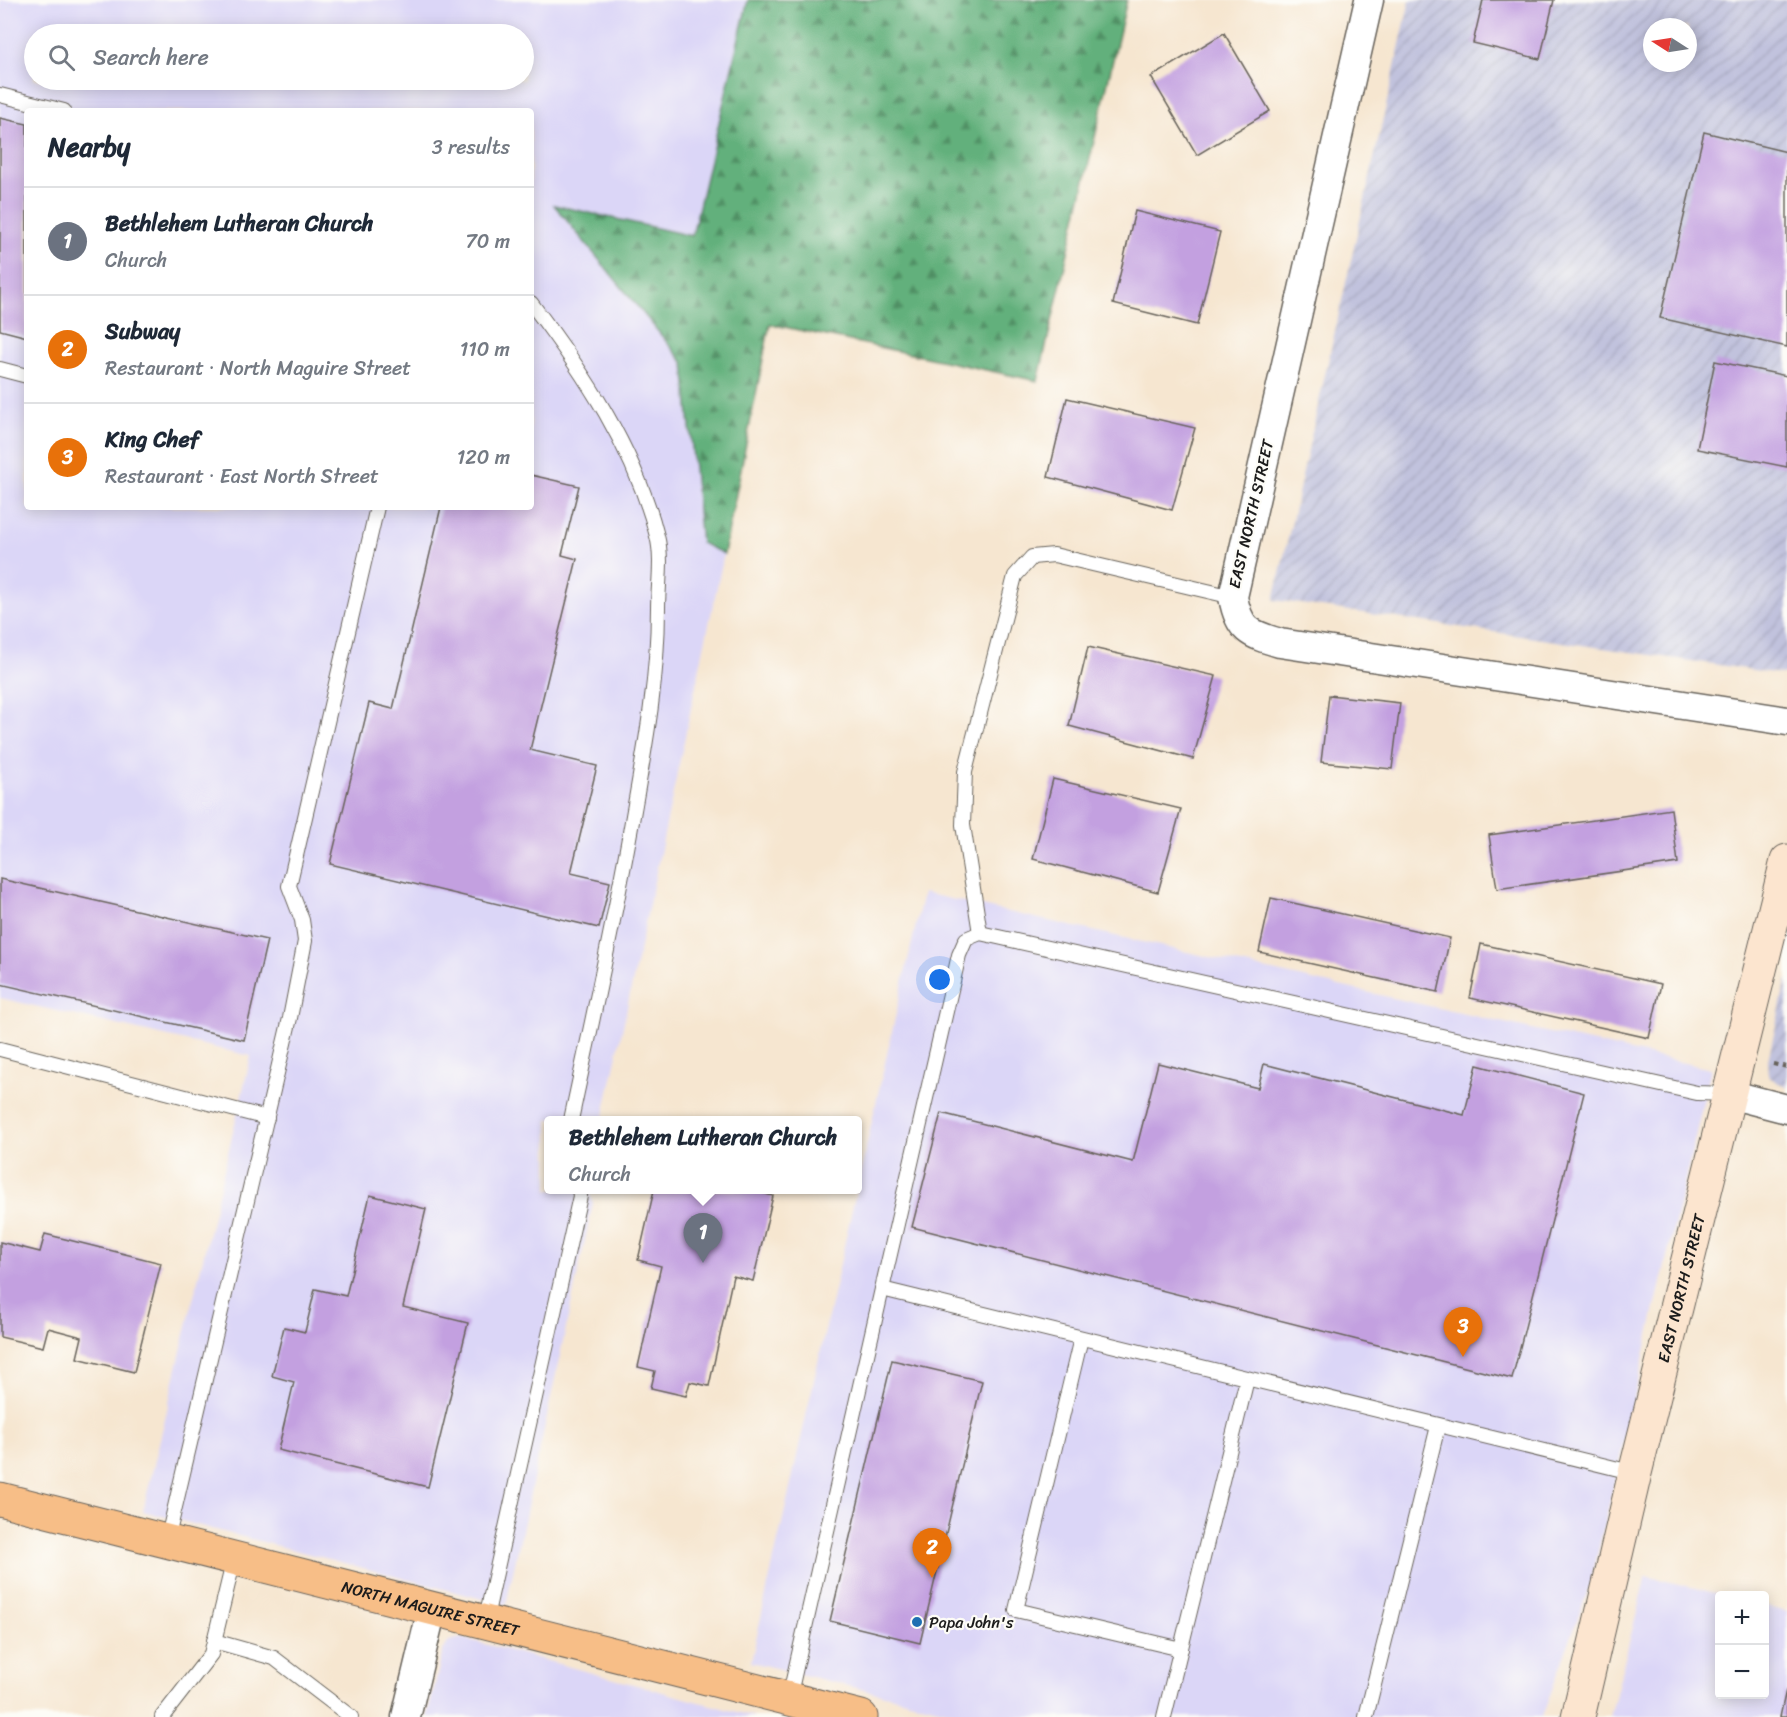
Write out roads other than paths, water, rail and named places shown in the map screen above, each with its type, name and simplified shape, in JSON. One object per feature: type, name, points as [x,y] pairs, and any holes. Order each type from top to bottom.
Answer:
[{"type":"main road","name":"NORTH MAGUIRE STREET","points":[[0,1499],[861,1717]]},
{"type":"street","name":"EAST NORTH STREET","points":[[1368,0],[1233,597],[1237,619],[1253,635],[1280,643],[1787,721]]},
{"type":"street","name":"EAST NORTH STREET","points":[[1578,1717],[1635,1473],[1787,861]]},
{"type":"street","points":[[1730,1094],[1787,1109]]},
{"type":"street","points":[[406,1717],[432,1609]]},
{"type":"lane","points":[[0,95],[52,108]]},
{"type":"lane","points":[[534,307],[570,355],[615,429],[636,474],[658,538],[658,645],[655,690],[618,901],[572,1116]]},
{"type":"lane","points":[[0,369],[24,375]]},
{"type":"lane","points":[[167,1542],[267,1118],[305,941],[302,920],[289,886],[376,510]]},
{"type":"lane","points":[[980,933],[963,825],[965,772],[1015,576],[1032,557],[1054,555],[1233,597]]},
{"type":"lane","points":[[789,1698],[959,956],[966,939],[980,933],[1697,1093],[1730,1094]]},
{"type":"lane","points":[[0,1049],[267,1118]]},
{"type":"lane","points":[[485,1622],[580,1194]]},
{"type":"lane","points":[[882,1289],[1635,1473]]},
{"type":"lane","points":[[1081,1338],[1016,1610],[1180,1649]]},
{"type":"lane","points":[[1164,1717],[1247,1379]]},
{"type":"lane","points":[[1366,1717],[1438,1426]]},
{"type":"lane","points":[[162,1717],[211,1654],[234,1559]]},
{"type":"lane","points":[[214,1641],[274,1658],[351,1717]]},
{"type":"place","name":"Bethlehem Lutheran Church","points":[[703,1263]]},
{"type":"place","name":"King Chef","points":[[1463,1357]]},
{"type":"place","name":"Subway","points":[[932,1578]]},
{"type":"place","name":"Papa John's","points":[[917,1622]]}]
